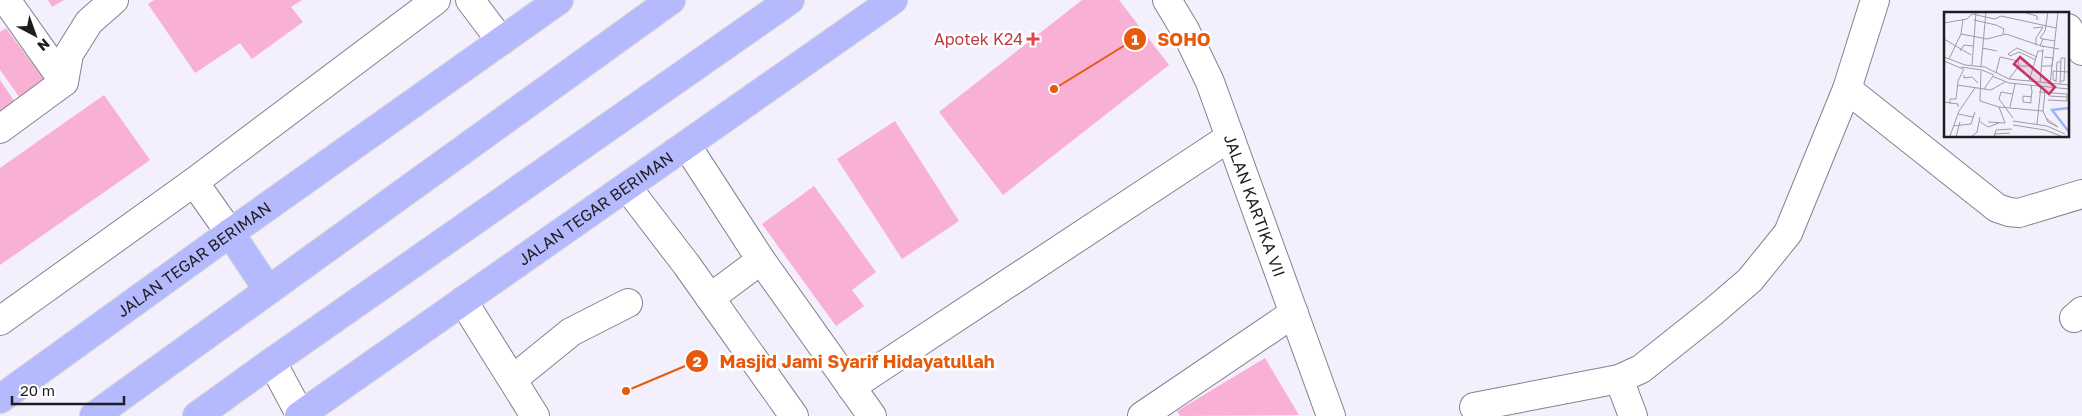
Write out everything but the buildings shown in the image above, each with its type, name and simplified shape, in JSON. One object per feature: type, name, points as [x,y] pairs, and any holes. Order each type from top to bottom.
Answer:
[{"type":"main road","points":[[94,416],[671,0]]},
{"type":"main road","points":[[197,416],[790,0]]},
{"type":"main road","name":"JALAN TEGAR BERIMAN","points":[[300,416],[893,0]]},
{"type":"main road","name":"JALAN TEGAR BERIMAN","points":[[0,399],[554,1]]},
{"type":"main road","points":[[230,233],[268,290]]},
{"type":"street","points":[[6,0],[64,82]]},
{"type":"street","points":[[0,130],[64,82],[69,54],[89,22],[114,0]]},
{"type":"street","points":[[0,322],[194,182],[436,0]]},
{"type":"street","points":[[470,0],[500,41]]},
{"type":"street","name":"JALAN KARTIKA VII","points":[[1167,0],[1185,30],[1210,82],[1331,416]]},
{"type":"street","points":[[1474,407],[1619,379],[1641,369],[1750,280],[1788,233],[1847,89],[1875,0]]},
{"type":"street","points":[[2070,30],[2082,51]]},
{"type":"street","points":[[1847,89],[1996,208],[2019,213],[2082,194]]},
{"type":"street","points":[[851,387],[1230,138]]},
{"type":"street","points":[[687,146],[761,260],[872,416]]},
{"type":"street","points":[[194,182],[230,233]]},
{"type":"street","points":[[627,187],[686,264],[794,416]]},
{"type":"street","points":[[710,298],[761,260]]},
{"type":"street","points":[[463,301],[535,416]]},
{"type":"street","points":[[513,379],[571,332],[628,303]]},
{"type":"street","points":[[1142,416],[1294,313]]},
{"type":"street","points":[[272,362],[300,416]]},
{"type":"street","points":[[1619,379],[1632,416]]},
{"type":"place","name":"Apotek K24","points":[[1033,39]]},
{"type":"place","name":"SOHO","points":[[1054,89]]},
{"type":"place","name":"Masjid Jami Syarif Hidayatullah","points":[[626,391]]}]
